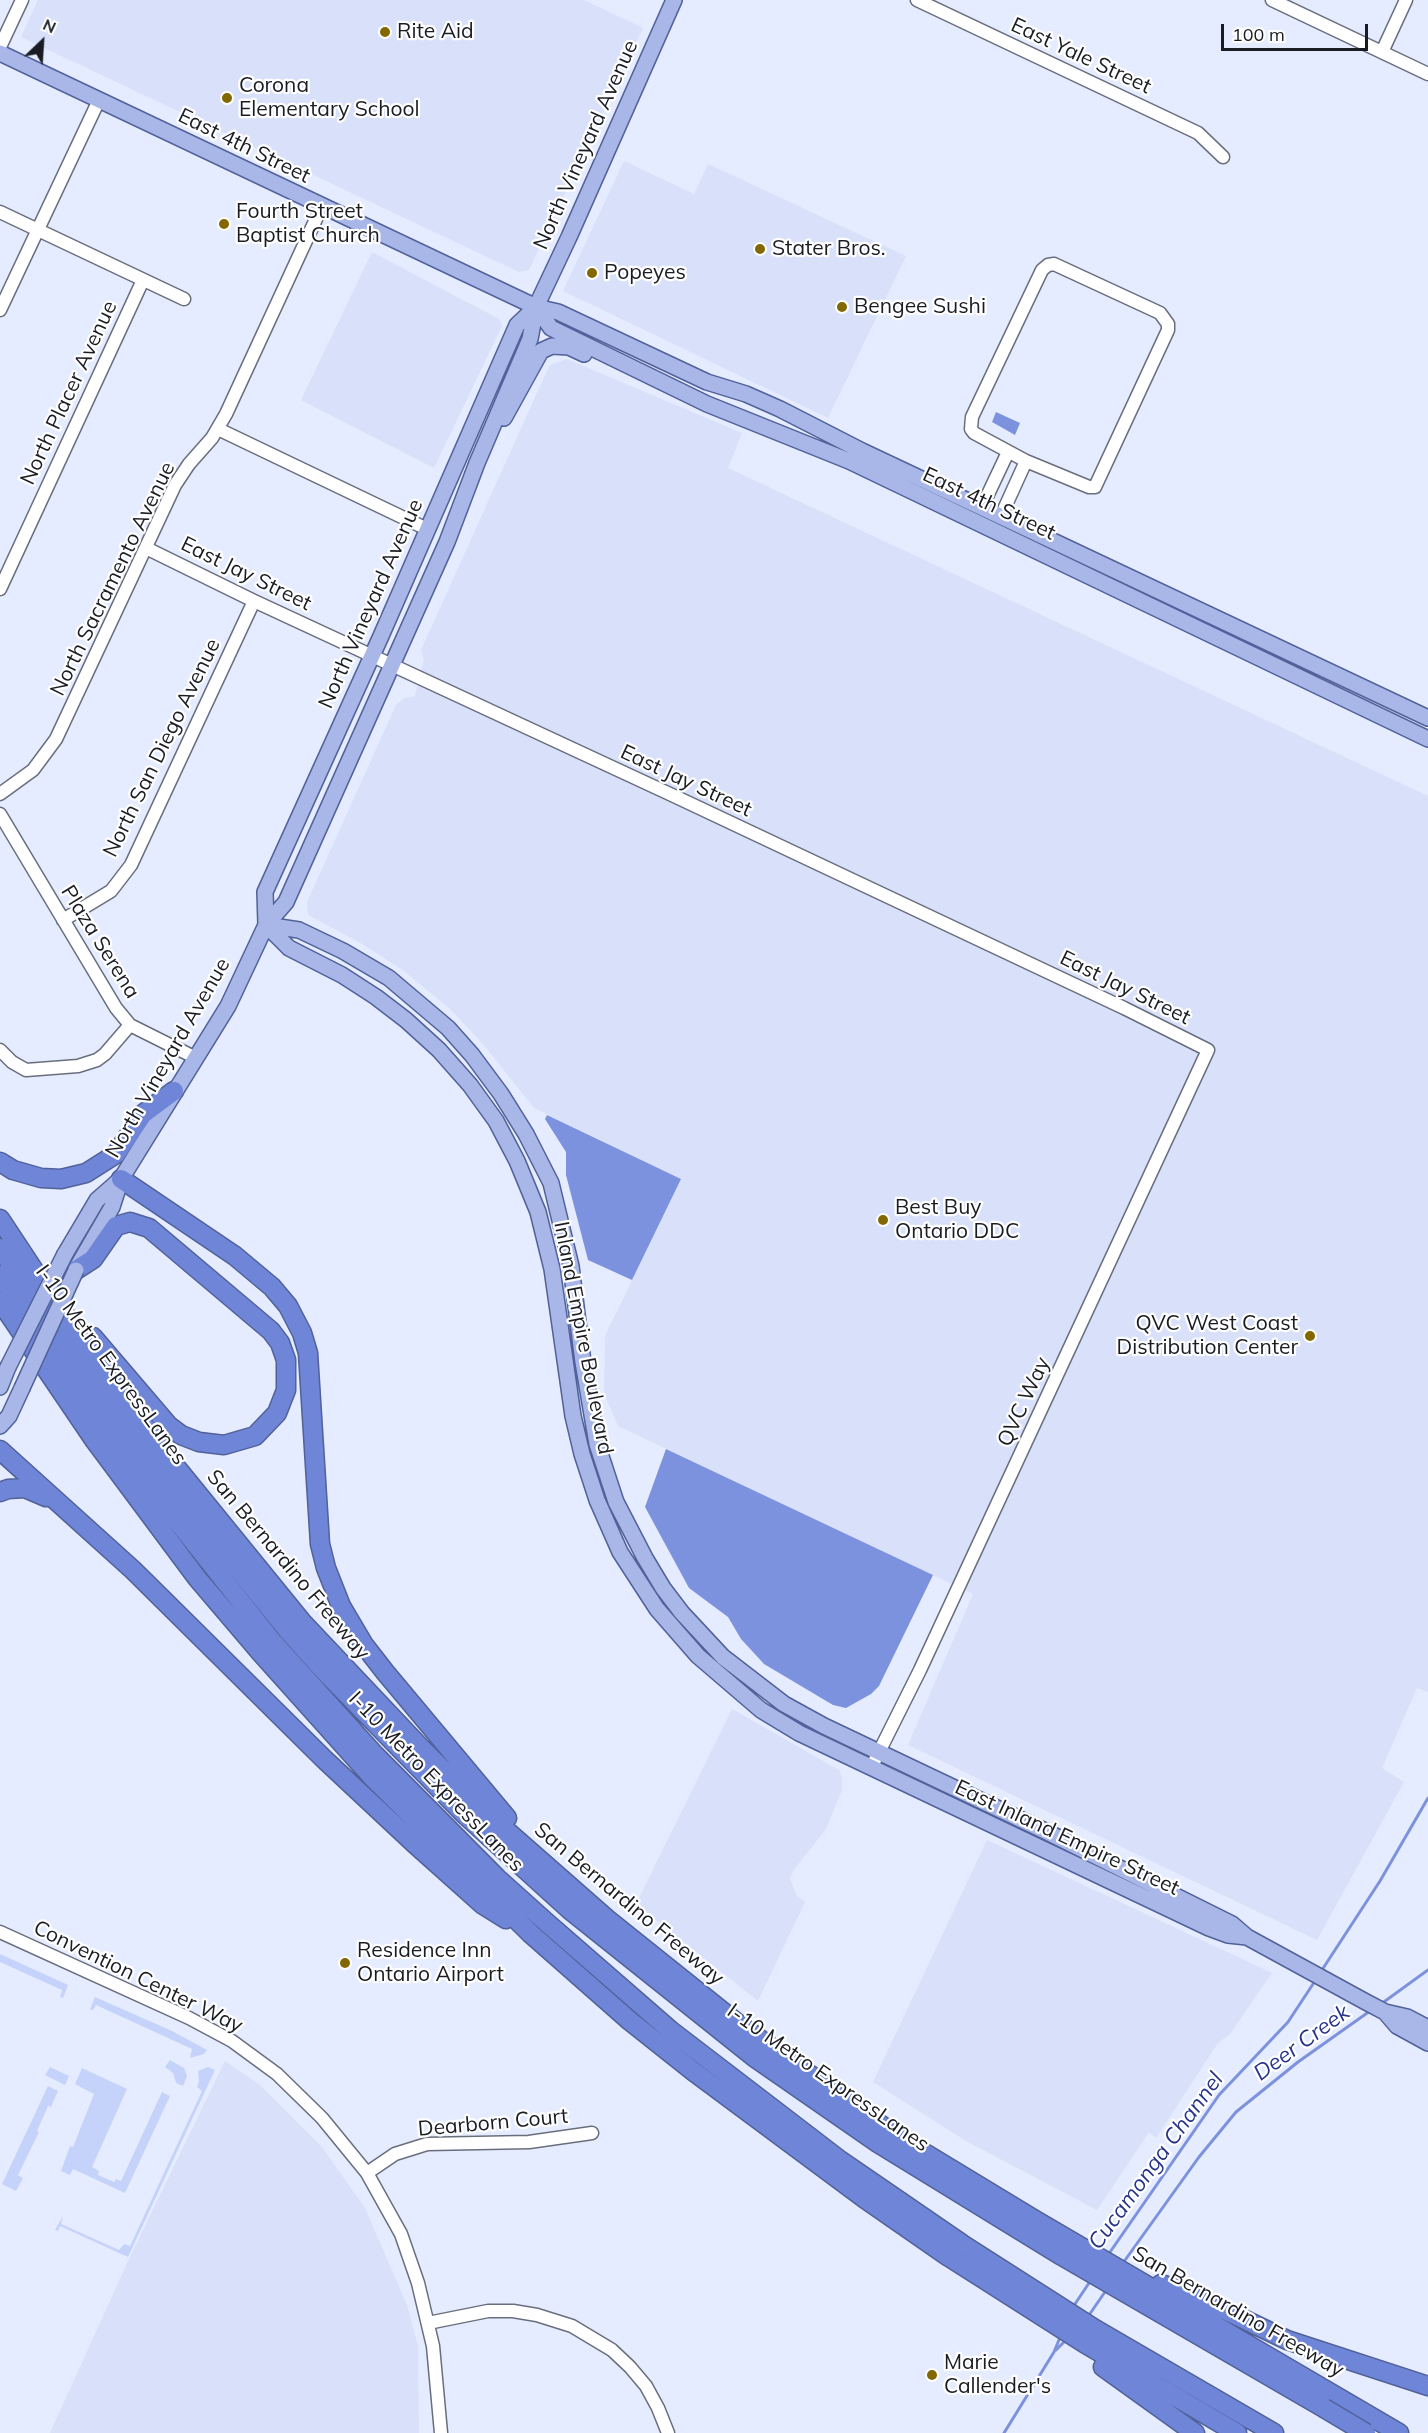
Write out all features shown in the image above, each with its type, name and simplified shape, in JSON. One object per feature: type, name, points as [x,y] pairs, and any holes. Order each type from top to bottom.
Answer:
[{"type":"highway","points":[[0,1162],[13,1170],[41,1178],[62,1179],[86,1173],[116,1154],[143,1114],[174,1091]]},
{"type":"highway","points":[[121,1179],[235,1256],[272,1287],[288,1306],[302,1333],[308,1353],[320,1544],[326,1568],[341,1606],[364,1645],[385,1672],[465,1770],[485,1791],[539,1860]]},
{"type":"highway","name":"San Bernardino Freeway","points":[[0,1218],[158,1444],[295,1613],[420,1747],[492,1818],[539,1860],[676,1976],[805,2073],[930,2157],[1088,2261],[1358,2408],[1398,2433]]},
{"type":"highway","points":[[38,1275],[126,1373],[169,1426],[182,1435],[207,1444],[232,1444],[255,1436],[277,1413],[286,1390],[288,1377],[285,1354],[276,1337],[265,1325],[159,1235],[139,1223],[121,1224],[111,1231],[93,1259],[75,1270]]},
{"type":"highway","name":"I-10 Metro ExpressLanes","points":[[0,1248],[65,1343],[153,1464],[237,1570],[324,1671],[471,1820],[541,1885],[617,1950],[805,2095],[944,2185],[1088,2261]]},
{"type":"highway","name":"I-10 Metro ExpressLanes","points":[[0,1275],[87,1402],[150,1488],[272,1641],[375,1755],[497,1878],[615,1984],[728,2075],[842,2161],[962,2244],[1051,2320]]},
{"type":"highway","points":[[0,1301],[95,1441],[197,1578],[372,1777],[530,1933],[630,2021],[760,2123],[944,2253],[1237,2433]]},
{"type":"highway","points":[[0,1450],[133,1570],[325,1760],[416,1845],[482,1904],[530,1933]]},
{"type":"highway","points":[[0,1492],[25,1488],[68,1510]]},
{"type":"highway","points":[[1125,2282],[1191,2294],[1269,2332],[1313,2350],[1428,2386]]},
{"type":"highway","points":[[1125,2282],[1365,2433],[1398,2433]]},
{"type":"highway","points":[[1086,2342],[1274,2433]]},
{"type":"highway","points":[[1086,2342],[1108,2370],[1195,2433]]},
{"type":"main road","name":"North Vineyard Avenue","points":[[0,1426],[9,1416],[75,1270],[112,1207],[121,1179],[228,1006],[266,925],[286,902],[447,542],[492,427],[530,339],[536,307],[674,0]]},
{"type":"main road","name":"East 4th Street","points":[[0,54],[536,307],[558,312],[707,382],[746,394],[1428,718]]},
{"type":"main road","name":"North Vineyard Avenue","points":[[266,925],[265,892],[372,656],[517,325],[536,307]]},
{"type":"main road","name":"East 4th Street","points":[[536,307],[550,328],[707,404],[849,461],[1428,739]]},
{"type":"main road","points":[[492,427],[506,416],[540,351],[552,346],[569,347],[685,401],[707,404]]},
{"type":"main road","points":[[447,542],[446,519],[468,462],[465,443]]},
{"type":"main road","name":"Inland Empire Boulevard","points":[[266,925],[299,930],[344,951],[389,978],[435,1016],[472,1054],[484,1070],[526,1134],[551,1183],[571,1265],[583,1362],[597,1444],[616,1502],[645,1558],[682,1613],[723,1657],[784,1704],[879,1752]]},
{"type":"main road","name":"Inland Empire Boulevard","points":[[266,925],[289,948],[342,975],[406,1020],[439,1050],[470,1085],[496,1121],[517,1161],[538,1212],[552,1269],[573,1416],[594,1491],[620,1552],[657,1609],[698,1656],[761,1710],[799,1733],[871,1768]]},
{"type":"main road","name":"North Vineyard Avenue","points":[[0,1387],[65,1254],[97,1200],[121,1179]]},
{"type":"main road","name":"East Inland Empire Street","points":[[879,1752],[1232,1923],[1247,1937],[1384,2012]]},
{"type":"main road","name":"East Inland Empire Street","points":[[871,1768],[1209,1928],[1228,1935],[1247,1937]]},
{"type":"main road","points":[[1384,2012],[1407,2017],[1428,2028]]},
{"type":"main road","points":[[1384,2012],[1397,2026],[1428,2043]]},
{"type":"street","points":[[0,47],[22,0]]},
{"type":"street","name":"East Yale Street","points":[[917,0],[1198,133],[1223,157]]},
{"type":"street","points":[[1272,0],[1428,74]]},
{"type":"street","points":[[1382,52],[1406,0]]},
{"type":"street","points":[[0,310],[99,100]]},
{"type":"street","name":"North Sacramento Avenue","points":[[0,794],[33,770],[56,739],[182,474],[218,429],[322,207]]},
{"type":"street","points":[[0,212],[184,299]]},
{"type":"street","points":[[1054,264],[1160,313],[1166,319],[1168,330],[1095,487],[1089,487],[1008,452],[974,433],[970,423],[1042,270],[1054,264]]},
{"type":"street","name":"North Placer Avenue","points":[[0,589],[143,280]]},
{"type":"street","points":[[218,429],[427,529]]},
{"type":"street","points":[[982,507],[1008,452]]},
{"type":"street","points":[[1000,516],[1026,461]]},
{"type":"street","name":"East Jay Street","points":[[146,548],[254,601],[1124,1008],[1208,1050]]},
{"type":"street","name":"North San Diego Avenue","points":[[63,920],[111,891],[131,865],[254,601]]},
{"type":"street","name":"Plaza Serena","points":[[0,814],[116,1008],[130,1025],[196,1058]]},
{"type":"street","points":[[0,1050],[12,1062],[26,1070],[78,1066],[97,1060],[105,1054],[130,1025]]},
{"type":"street","name":"QVC Way","points":[[871,1768],[921,1670],[1208,1050]]},
{"type":"street","name":"Convention Center Way","points":[[0,1932],[189,2018],[232,2041],[297,2091],[334,2132],[367,2174],[401,2234],[418,2283],[433,2346],[441,2433]]},
{"type":"street","name":"Dearborn Court","points":[[367,2174],[395,2154],[427,2144],[529,2142],[592,2133]]},
{"type":"street","points":[[428,2324],[488,2311],[513,2311],[537,2315],[572,2326],[612,2350],[630,2367],[646,2386],[668,2433]]},
{"type":"shaded area","points":[[38,0],[584,0],[643,28],[529,270],[519,272],[21,37]]},
{"type":"shaded area","points":[[624,161],[694,194],[708,164],[906,256],[828,418],[563,291]]},
{"type":"shaded area","points":[[372,252],[499,319],[502,326],[434,468],[301,400]]},
{"type":"shaded area","points":[[567,359],[742,433],[728,468],[1428,796],[1428,1692],[1417,1688],[1382,1768],[1404,1782],[1317,1940],[908,1745],[973,1594],[618,1426],[604,1394],[605,1336],[681,1179],[534,1108],[483,1044],[450,1009],[404,971],[359,942],[308,915],[307,902],[396,705],[404,698],[415,696],[424,659],[421,650],[546,373],[550,365]]},
{"type":"shaded area","points":[[732,1709],[839,1770],[842,1778],[842,1790],[826,1829],[793,1871],[790,1879],[797,1896],[805,1902],[758,2001],[636,1904]]},
{"type":"shaded area","points":[[987,1840],[1272,1973],[1230,2034],[1218,2043],[1156,2138],[1149,2132],[1097,2210],[966,2141],[873,2082]]},
{"type":"shaded area","points":[[0,1954],[68,1985],[63,1998],[60,1997],[62,1990],[0,1962]]},
{"type":"shaded area","points":[[95,1997],[172,2031],[207,2050],[204,2054],[190,2058],[192,2049],[96,2005],[93,2010],[90,2010]]},
{"type":"shaded area","points":[[170,2060],[184,2068],[187,2076],[183,2086],[176,2083],[173,2073],[165,2067]]},
{"type":"shaded area","points":[[225,2061],[260,2085],[322,2147],[365,2208],[407,2305],[418,2346],[419,2433],[50,2433],[129,2259]]},
{"type":"shaded area","points":[[50,2067],[69,2076],[65,2085],[45,2075]]},
{"type":"shaded area","points":[[208,2067],[215,2070],[128,2257],[60,2226],[58,2231],[55,2230],[63,2216],[61,2224],[119,2250],[124,2244],[130,2246],[202,2091],[197,2087],[198,2071]]},
{"type":"shaded area","points":[[82,2068],[127,2089],[92,2167],[99,2171],[98,2175],[114,2182],[116,2179],[121,2181],[162,2092],[170,2096],[125,2193],[73,2169],[70,2175],[61,2171],[94,2094],[75,2084]]},
{"type":"shaded area","points":[[48,2086],[58,2091],[51,2107],[48,2106],[37,2131],[39,2132],[18,2175],[23,2178],[16,2191],[2,2184]]},
{"type":"water","points":[[996,412],[1020,423],[1015,435],[992,422]]},
{"type":"water","points":[[547,1115],[681,1179],[632,1280],[588,1260],[566,1175],[566,1152],[545,1119]]},
{"type":"water","points":[[666,1449],[933,1575],[879,1686],[871,1694],[846,1708],[833,1705],[764,1664],[741,1639],[728,1617],[689,1588],[645,1507]]},
{"type":"waterway","name":"Cucamonga Channel","points":[[1320,1973],[1380,1881],[1428,1798]]},
{"type":"waterway","name":"Deer Creek","points":[[1381,2004],[1428,1970]]},
{"type":"waterway","name":"Cucamonga Channel","points":[[1108,2255],[1219,2095],[1288,2022],[1315,1981]]},
{"type":"waterway","name":"Deer Creek","points":[[1123,2263],[1199,2157],[1236,2112],[1298,2062],[1370,2011]]},
{"type":"waterway","name":"Cucamonga Channel","points":[[1073,2307],[1091,2280]]},
{"type":"waterway","name":"Deer Creek","points":[[1087,2318],[1107,2289]]},
{"type":"waterway","name":"Cucamonga Channel","points":[[1004,2433],[1054,2352],[1061,2335]]},
{"type":"waterway","name":"Deer Creek","points":[[1056,2350],[1066,2340]]},
{"type":"place","name":"Rite Aid","points":[[385,32]]},
{"type":"place","name":"Corona Elementary School","points":[[227,98]]},
{"type":"place","name":"Fourth Street Baptist Church","points":[[224,224]]},
{"type":"place","name":"Stater Bros.","points":[[760,249]]},
{"type":"place","name":"Popeyes","points":[[592,273]]},
{"type":"place","name":"Bengee Sushi","points":[[842,307]]},
{"type":"place","name":"Best Buy Ontario DDC","points":[[883,1220]]},
{"type":"place","name":"QVC West Coast Distribution Center","points":[[1310,1336]]},
{"type":"place","name":"Residence Inn Ontario Airport","points":[[345,1963]]},
{"type":"place","name":"Marie Callender's","points":[[932,2375]]}]
